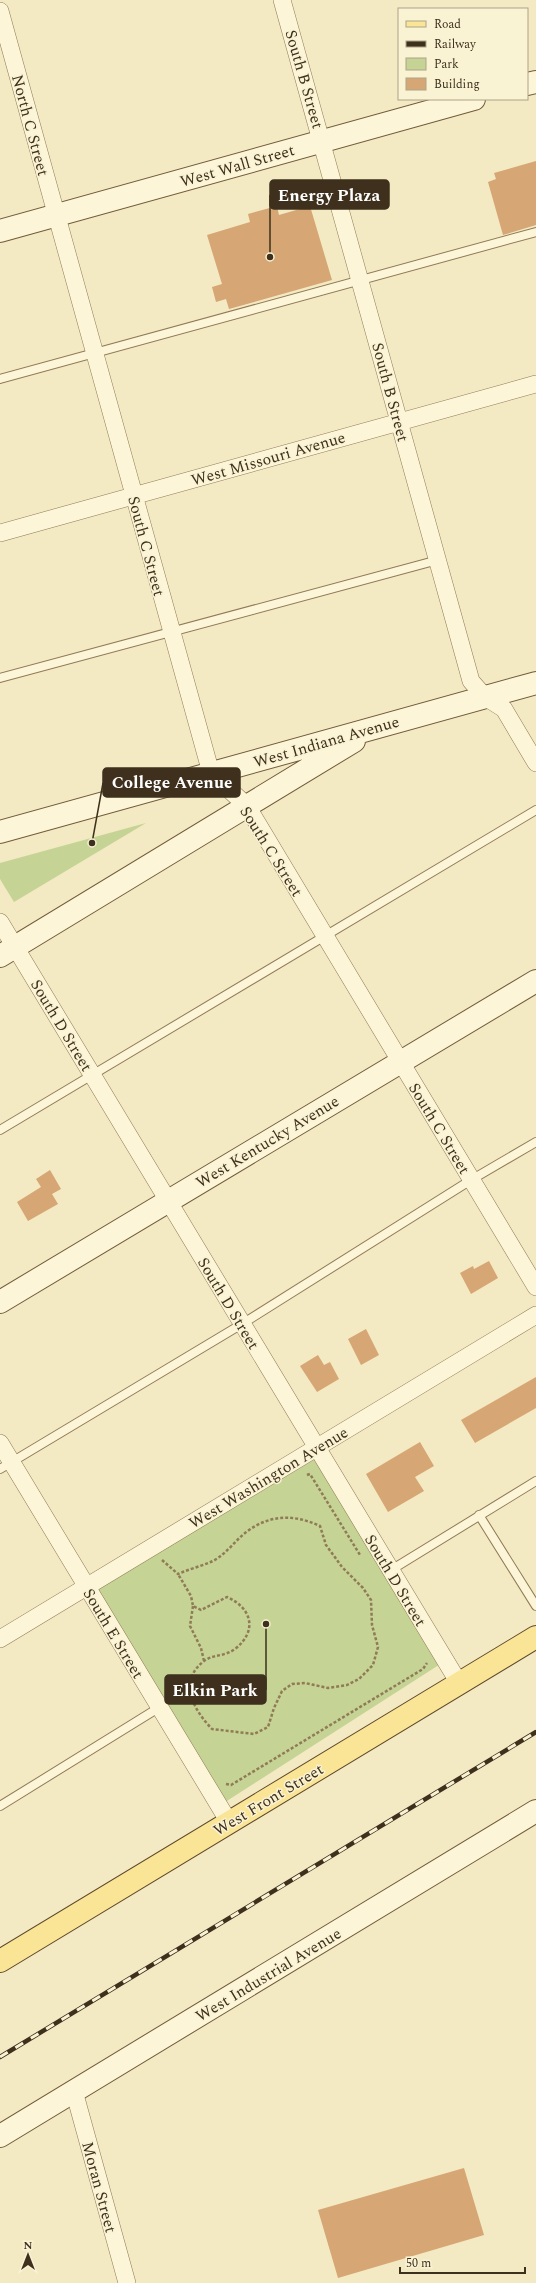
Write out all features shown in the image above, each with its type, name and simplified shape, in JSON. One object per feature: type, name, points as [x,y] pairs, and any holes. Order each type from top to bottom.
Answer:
[{"type":"main road","name":"West Front Street","points":[[0,1961],[536,1637]]},
{"type":"street","name":"South B Street","points":[[282,0],[471,682],[486,697],[504,709],[536,763]]},
{"type":"street","name":"North C Street","points":[[0,11],[56,216]]},
{"type":"street","name":"West Wall Street","points":[[0,231],[470,100]]},
{"type":"street","name":"South C Street","points":[[56,216],[211,774],[247,806],[536,1287]]},
{"type":"street","name":"West Missouri Avenue","points":[[0,533],[536,384]]},
{"type":"street","name":"West Indiana Avenue","points":[[0,832],[536,683]]},
{"type":"street","points":[[7,951],[378,727]]},
{"type":"street","name":"South D Street","points":[[0,922],[7,951],[92,1074],[459,1683]]},
{"type":"street","name":"West Kentucky Avenue","points":[[0,1302],[399,1061],[536,981]]},
{"type":"street","name":"West Washington Avenue","points":[[0,1639],[87,1587],[157,1553],[317,1447],[536,1315]]},
{"type":"street","name":"South E Street","points":[[0,1443],[6,1465],[87,1587],[228,1822]]},
{"type":"street","name":"West Industrial Avenue","points":[[0,2136],[536,1811]]},
{"type":"street","name":"Moran Street","points":[[74,2091],[127,2283]]},
{"type":"lane","points":[[0,379],[536,232]]},
{"type":"lane","points":[[0,678],[438,560]]},
{"type":"lane","points":[[0,1130],[324,935],[536,810]]},
{"type":"lane","points":[[6,1465],[242,1324],[471,1180],[536,1142]]},
{"type":"lane","points":[[390,1570],[536,1481]]},
{"type":"lane","points":[[479,1515],[536,1606]]},
{"type":"lane","points":[[0,1806],[160,1708]]},
{"type":"path","points":[[301,1476],[310,1474],[364,1562]]},
{"type":"path","points":[[178,1574],[212,1561],[230,1549],[245,1533],[266,1521],[288,1517],[303,1518],[320,1526],[326,1545],[372,1600],[372,1625],[378,1647],[373,1665],[359,1679],[347,1685],[328,1688],[305,1683],[292,1684],[282,1691],[274,1708],[268,1727],[254,1734],[212,1729],[198,1714],[189,1693],[193,1673],[204,1661],[225,1655],[245,1638],[250,1626],[248,1613],[241,1605],[227,1597],[201,1610],[193,1606]]},
{"type":"path","points":[[157,1553],[168,1556]]},
{"type":"path","points":[[155,1564],[157,1553]]},
{"type":"path","points":[[157,1553],[178,1574],[191,1596],[193,1606],[190,1626],[201,1648],[204,1661]]},
{"type":"path","points":[[221,1783],[231,1785],[423,1669],[427,1664],[423,1657]]},
{"type":"green space","points":[[146,823],[14,902],[0,879],[0,863]]},
{"type":"green space","points":[[317,1447],[445,1661],[219,1806],[87,1587]]},
{"type":"building","points":[[536,161],[536,225],[503,235],[488,182],[496,179],[494,173]]},
{"type":"building","points":[[277,206],[279,215],[310,206],[332,280],[229,309],[226,299],[216,302],[212,287],[222,284],[207,235],[250,222],[248,214]]},
{"type":"building","points":[[50,1170],[61,1189],[52,1194],[58,1204],[28,1221],[17,1202],[41,1187],[36,1179]]},
{"type":"building","points":[[489,1261],[498,1278],[471,1294],[460,1273],[473,1266],[474,1269]]},
{"type":"building","points":[[366,1329],[379,1355],[361,1365],[348,1339]]},
{"type":"building","points":[[318,1355],[324,1365],[330,1362],[339,1379],[317,1392],[300,1366]]},
{"type":"building","points":[[536,1377],[536,1408],[475,1443],[461,1420]]},
{"type":"building","points":[[420,1442],[434,1466],[415,1477],[424,1491],[388,1512],[366,1474]]},
{"type":"building","points":[[464,2168],[484,2235],[338,2278],[318,2210]]},
{"type":"railway","points":[[0,2057],[536,1732]]},
{"type":"place","name":"Energy Plaza","points":[[270,257]]},
{"type":"place","name":"College Avenue","points":[[92,843]]},
{"type":"place","name":"Elkin Park","points":[[266,1624]]}]
